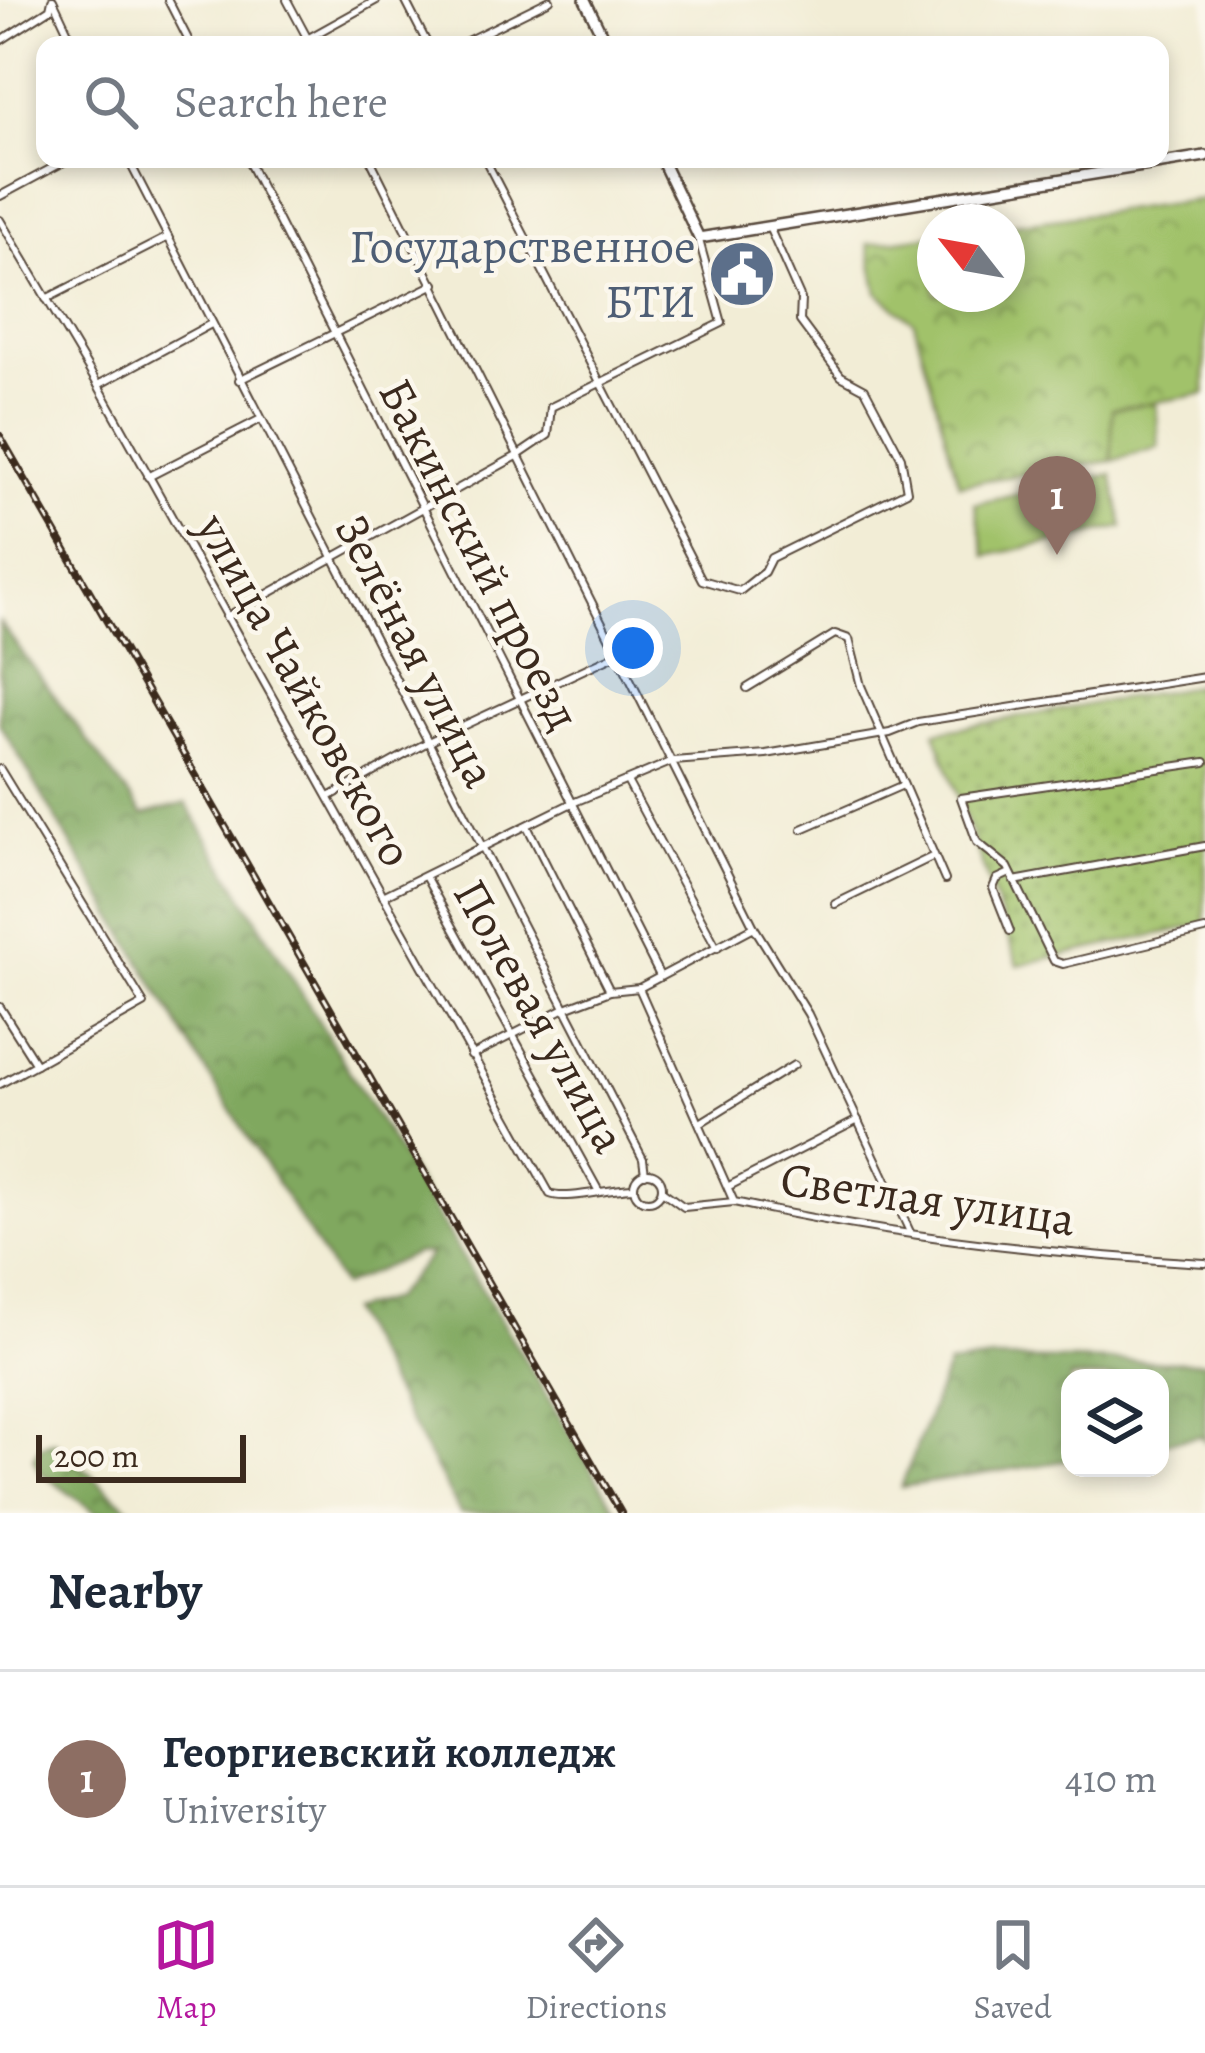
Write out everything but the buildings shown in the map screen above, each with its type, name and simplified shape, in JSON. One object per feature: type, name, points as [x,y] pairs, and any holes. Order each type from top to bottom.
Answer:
[{"type":"main road","points":[[585,0],[603,36]]},
{"type":"main road","points":[[1169,163],[1205,157]]},
{"type":"main road","points":[[665,168],[699,238],[1135,168]]},
{"type":"street","points":[[0,41],[50,8],[53,0]]},
{"type":"street","points":[[53,0],[70,36]]},
{"type":"street","points":[[168,0],[186,36]]},
{"type":"street","points":[[287,0],[307,36]]},
{"type":"street","points":[[320,36],[377,0]]},
{"type":"street","points":[[405,0],[423,36]]},
{"type":"street","points":[[477,36],[550,0]]},
{"type":"street","points":[[0,196],[52,168]]},
{"type":"street","name":"Зелёная улица","points":[[133,168],[643,1159],[644,1174]]},
{"type":"street","name":"Бакинский проезд","points":[[251,168],[660,976]]},
{"type":"street","points":[[375,168],[754,927],[808,1014],[910,1232]]},
{"type":"street","points":[[489,168],[702,580],[740,591],[764,572],[771,558],[907,491],[901,457],[865,388],[841,376],[800,321],[801,298],[769,226]]},
{"type":"street","name":"улица Чайковского","points":[[0,220],[98,385],[550,1194],[562,1198],[596,1189]]},
{"type":"street","points":[[46,299],[168,237]]},
{"type":"street","points":[[226,617],[517,456],[548,435],[551,407],[722,323],[699,238]]},
{"type":"street","points":[[239,380],[435,284]]},
{"type":"street","points":[[98,385],[212,323]]},
{"type":"street","points":[[148,476],[259,420]]},
{"type":"street","points":[[747,688],[843,634],[945,880]]},
{"type":"street","points":[[329,797],[426,742],[615,655]]},
{"type":"street","points":[[383,896],[570,804],[673,761],[766,754],[1205,677]]},
{"type":"street","points":[[1205,762],[961,798],[977,842],[1012,877],[1047,952],[1064,964],[1205,930]]},
{"type":"street","points":[[0,770],[144,1004],[0,1084]]},
{"type":"street","points":[[628,783],[717,948]]},
{"type":"street","points":[[802,829],[903,785]]},
{"type":"street","points":[[527,826],[610,992]]},
{"type":"street","points":[[1010,931],[993,888],[997,879],[1205,846]]},
{"type":"street","points":[[835,904],[934,856]]},
{"type":"street","name":"Полевая улица","points":[[425,876],[596,1189]]},
{"type":"street","points":[[471,1056],[563,1009],[610,992],[640,988],[754,927]]},
{"type":"street","name":"Светлая улица","points":[[640,988],[731,1186],[734,1202],[840,1226],[1064,1254],[1205,1263]]},
{"type":"street","points":[[0,1007],[36,1064]]},
{"type":"street","points":[[700,1123],[794,1065]]},
{"type":"street","points":[[731,1186],[858,1120]]},
{"type":"street","points":[[634,1188],[644,1174],[658,1178],[662,1192],[684,1207],[734,1202]]},
{"type":"street","points":[[596,1189],[634,1188],[646,1201],[662,1192]]},
{"type":"green space","points":[[1205,199],[1205,394],[1113,409],[1112,461],[959,484],[914,322],[878,293],[868,244],[917,237],[917,312],[1025,312],[1025,223]]},
{"type":"green space","points":[[1156,403],[1159,447],[1112,461],[1112,409]]},
{"type":"green space","points":[[1112,474],[1123,527],[986,556],[975,504]]},
{"type":"green space","points":[[0,623],[143,815],[186,803],[618,1513],[460,1513],[349,1311],[392,1299],[431,1254],[416,1253],[342,1286],[196,1055],[0,724]]},
{"type":"green space","points":[[1205,684],[1205,924],[1018,965],[935,732]]},
{"type":"green space","points":[[992,1359],[1205,1362],[1205,1442],[1201,1436],[1169,1441],[1169,1369],[1061,1369],[1061,1461],[901,1487],[948,1365]]},
{"type":"green space","points":[[54,1441],[134,1513],[97,1513],[41,1473],[33,1458],[40,1446]]},
{"type":"railway","points":[[0,436],[621,1513]]},
{"type":"place","name":"Государственное БТИ","points":[[742,274]]},
{"type":"place","name":"Георгиевский колледж","points":[[1057,555]]}]
